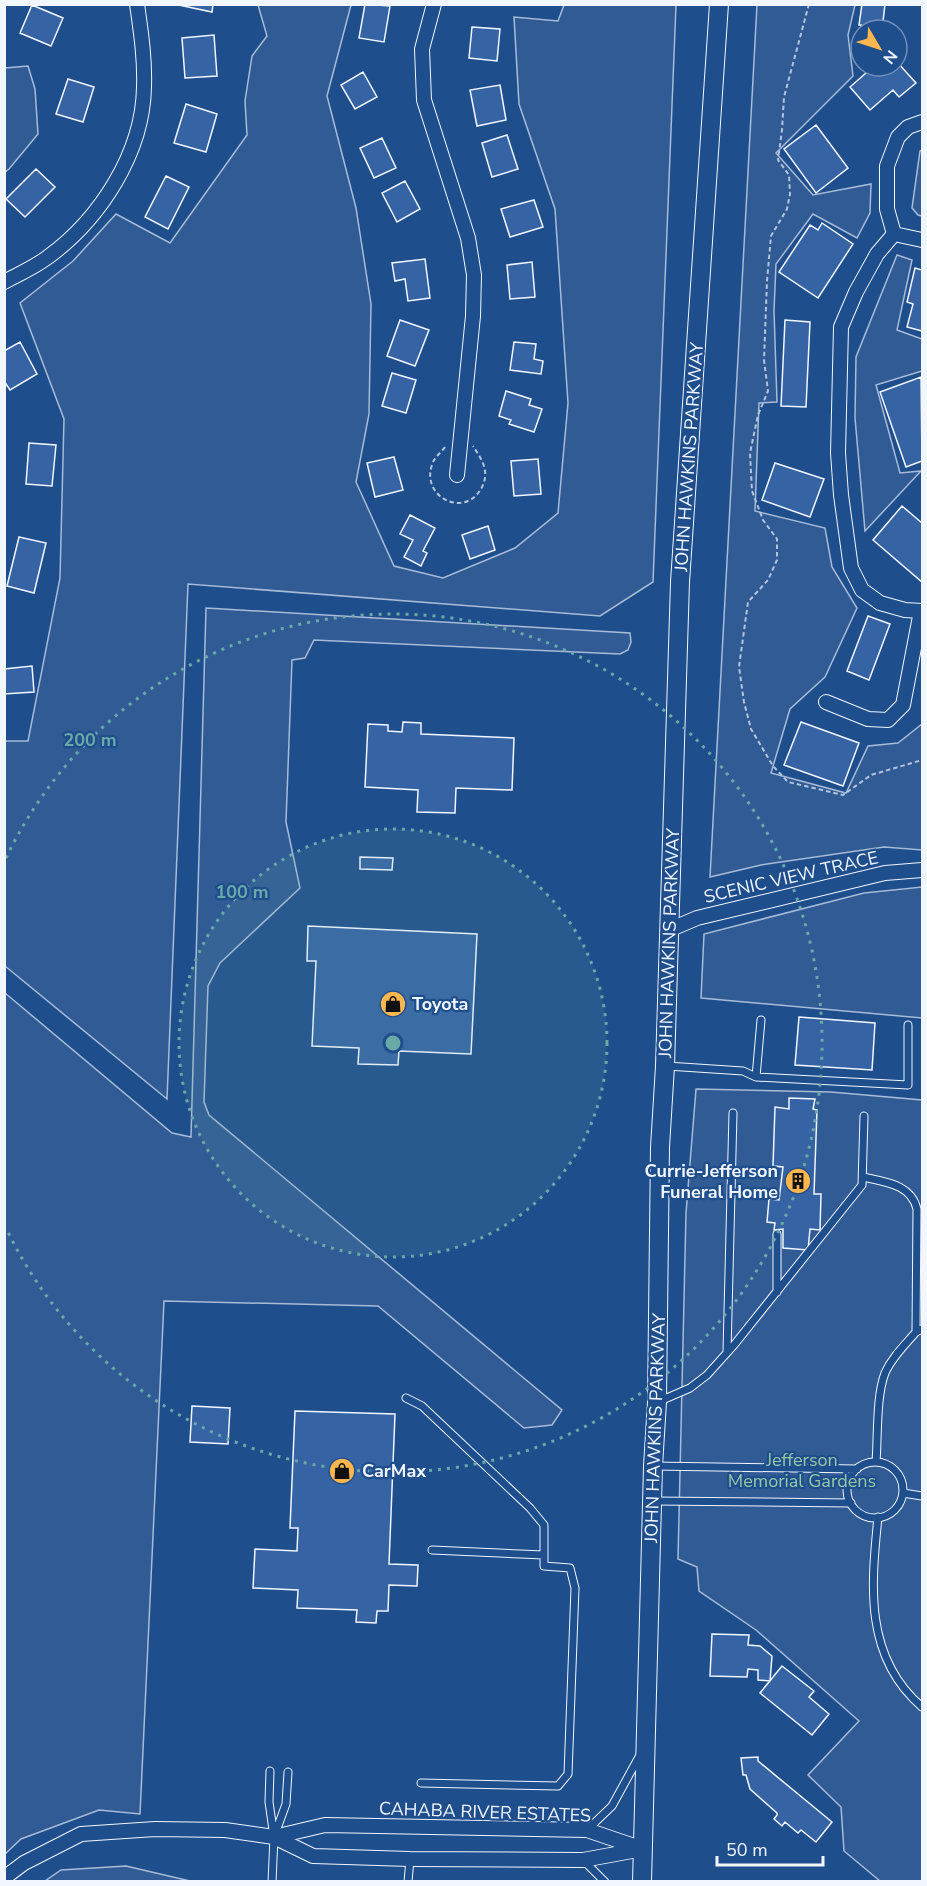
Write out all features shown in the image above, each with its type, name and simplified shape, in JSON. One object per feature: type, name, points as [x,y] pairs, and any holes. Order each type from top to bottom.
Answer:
[{"type":"main road","name":"JOHN HAWKINS PARKWAY","points":[[642,1881],[653,1466],[657,1402],[660,1147],[665,1066],[680,582],[719,4]]},
{"type":"street","points":[[4,282],[47,258],[72,237],[93,214],[122,170],[132,146],[144,89],[144,60],[137,4]]},
{"type":"street","points":[[434,4],[422,49],[424,100],[468,238],[474,275],[473,316],[457,475]]},
{"type":"street","points":[[894,234],[887,209],[887,166],[898,137],[908,127],[922,122]]},
{"type":"street","points":[[894,234],[922,240]]},
{"type":"street","points":[[826,702],[868,719],[888,720],[903,705],[922,611],[905,610],[880,603],[862,590],[851,568],[840,495],[837,453],[841,327],[856,292],[877,254],[894,234]]},
{"type":"street","name":"SCENIC VIEW TRACE","points":[[669,930],[697,918],[885,873],[922,870]]},
{"type":"street","name":"CAHABA RIVER ESTATES","points":[[274,1837],[325,1825],[586,1830],[643,1849]]},
{"type":"street","name":"CAHABA RIVER ESTATES","points":[[4,1878],[24,1863],[81,1834],[155,1829],[225,1830],[274,1837],[314,1856],[583,1860],[643,1849]]},
{"type":"lane","points":[[756,1077],[761,1020]]},
{"type":"lane","points":[[665,1066],[743,1071],[756,1077],[908,1085],[908,1025]]},
{"type":"lane","points":[[727,1352],[733,1113]]},
{"type":"lane","points":[[657,1402],[690,1388],[707,1374],[777,1292],[862,1185],[864,1116]]},
{"type":"lane","points":[[863,1178],[901,1187],[915,1200],[917,1209],[919,1330],[898,1352],[884,1376],[880,1392],[876,1462]]},
{"type":"lane","points":[[777,1234],[777,1292]]},
{"type":"lane","points":[[406,1398],[422,1406],[530,1508],[544,1525],[544,1566],[570,1568],[575,1588],[568,1774],[558,1786],[421,1783]]},
{"type":"lane","points":[[653,1466],[857,1469],[868,1463],[876,1462],[893,1468],[899,1475],[903,1493],[895,1509],[887,1515],[878,1517],[861,1514],[851,1503],[847,1491],[849,1482],[857,1469]]},
{"type":"lane","points":[[903,1493],[922,1496]]},
{"type":"lane","points":[[653,1501],[851,1503]]},
{"type":"lane","points":[[878,1517],[873,1570],[875,1618],[880,1642],[898,1680],[922,1707]]},
{"type":"lane","points":[[432,1550],[544,1555]]},
{"type":"lane","points":[[586,1830],[612,1806],[645,1747]]},
{"type":"lane","points":[[270,1771],[269,1802],[274,1837],[272,1881]]},
{"type":"lane","points":[[274,1837],[286,1804],[288,1772]]},
{"type":"lane","points":[[408,1881],[410,1859]]},
{"type":"lane","points":[[583,1860],[605,1881]]},
{"type":"path","points":[[809,4],[784,97],[778,160],[789,175],[790,194],[787,208],[771,236],[764,360],[768,390],[758,415],[750,453],[752,491],[763,520],[777,539],[777,560],[768,579],[748,602],[739,668],[744,702],[751,729],[773,766],[788,782],[843,795],[871,775],[922,760]]},
{"type":"path","points":[[448,442],[431,467],[431,482],[436,493],[456,504],[471,501],[484,483],[486,472],[471,441]]},
{"type":"shaded area","points":[[258,5],[351,5],[327,96],[356,208],[371,304],[369,414],[356,482],[394,566],[443,578],[515,548],[558,513],[568,403],[555,209],[519,104],[514,17],[558,21],[564,5],[676,5],[653,582],[600,616],[188,584],[167,1099],[5,966],[5,741],[28,741],[60,578],[64,419],[20,303],[73,261],[116,214],[170,243],[247,135],[245,101],[252,56],[267,36]]},
{"type":"shaded area","points":[[757,5],[855,5],[852,18],[849,18],[848,35],[849,78],[851,78],[776,153],[813,195],[871,184],[870,213],[857,238],[813,214],[776,264],[774,311],[777,402],[759,403],[755,511],[825,528],[832,567],[857,608],[825,677],[790,709],[771,773],[846,793],[868,746],[898,743],[922,724],[922,850],[884,847],[761,865],[710,877]]},
{"type":"shaded area","points":[[28,66],[35,89],[38,134],[5,172],[5,68]]},
{"type":"shaded area","points":[[922,150],[922,216],[912,208],[920,151]]},
{"type":"shaded area","points":[[897,255],[912,260],[897,330],[922,339],[922,371],[876,385],[900,473],[921,471],[865,531],[855,418],[856,357]]},
{"type":"shaded area","points":[[206,608],[630,633],[631,642],[628,650],[620,654],[314,640],[305,658],[292,660],[286,822],[300,888],[220,963],[208,986],[204,1102],[209,1115],[562,1410],[552,1425],[524,1428],[378,1306],[164,1301],[140,1814],[99,1810],[21,1839],[5,1854],[5,993],[172,1133],[191,1137]]},
{"type":"shaded area","points":[[922,887],[922,1018],[701,998],[704,934],[864,893]]},
{"type":"shaded area","name":"Jefferson Memorial Gardens","points":[[696,1089],[831,1092],[922,1100],[922,1881],[880,1881],[844,1851],[841,1807],[808,1775],[859,1721],[756,1630],[699,1591],[697,1567],[678,1559],[686,1213]]},
{"type":"shaded area","points":[[126,1866],[190,1881],[45,1881],[61,1870]]},
{"type":"building","points":[[174,4],[213,4],[212,12]]},
{"type":"building","points":[[365,4],[390,6],[384,42],[359,38]]},
{"type":"building","points":[[862,4],[885,4],[883,18],[860,18]]},
{"type":"building","points":[[32,5],[63,18],[51,46],[20,33]]},
{"type":"building","points":[[472,27],[500,29],[497,61],[469,58]]},
{"type":"building","points":[[214,35],[217,76],[185,78],[182,38]]},
{"type":"building","points":[[363,72],[377,97],[355,109],[341,85]]},
{"type":"building","points":[[909,75],[916,83],[899,97],[893,90],[870,110],[850,87],[860,78],[909,78]]},
{"type":"building","points":[[68,79],[94,87],[83,122],[56,114]]},
{"type":"building","points":[[500,85],[506,120],[477,126],[470,90]]},
{"type":"building","points":[[186,104],[217,114],[206,152],[174,143]]},
{"type":"building","points":[[816,125],[848,168],[816,193],[784,149]]},
{"type":"building","points":[[507,135],[518,169],[492,177],[482,143]]},
{"type":"building","points":[[382,138],[396,168],[374,178],[360,148]]},
{"type":"building","points":[[36,169],[55,187],[25,217],[6,199]]},
{"type":"building","points":[[166,176],[189,187],[168,229],[145,217]]},
{"type":"building","points":[[405,181],[420,209],[397,222],[382,193]]},
{"type":"building","points":[[534,200],[543,227],[510,237],[501,209]]},
{"type":"building","points":[[822,223],[853,244],[818,298],[779,272],[810,225],[818,230]]},
{"type":"building","points":[[425,259],[430,298],[408,301],[405,279],[395,281],[392,263]]},
{"type":"building","points":[[532,262],[535,297],[510,299],[507,265]]},
{"type":"building","points":[[915,268],[922,270],[922,331],[907,327],[913,304],[907,302]]},
{"type":"building","points":[[400,320],[429,330],[415,366],[387,356]]},
{"type":"building","points":[[785,320],[810,322],[806,407],[781,406]]},
{"type":"building","points":[[20,342],[37,374],[10,390],[4,381],[4,351]]},
{"type":"building","points":[[514,342],[536,344],[534,359],[543,361],[541,374],[510,370]]},
{"type":"building","points":[[392,373],[416,380],[406,413],[382,406]]},
{"type":"building","points":[[921,377],[922,461],[906,467],[880,392]]},
{"type":"building","points":[[506,391],[531,399],[529,405],[542,409],[534,432],[509,424],[511,420],[499,416]]},
{"type":"building","points":[[29,443],[56,445],[52,486],[26,484]]},
{"type":"building","points":[[394,457],[403,490],[375,497],[367,463]]},
{"type":"building","points":[[538,459],[541,494],[514,496],[511,461]]},
{"type":"building","points":[[775,463],[824,479],[810,517],[762,500]]},
{"type":"building","points":[[902,506],[922,523],[922,582],[873,540]]},
{"type":"building","points":[[410,515],[435,528],[423,551],[427,553],[421,566],[404,557],[413,540],[400,534]]},
{"type":"building","points":[[488,526],[495,550],[470,559],[462,535]]},
{"type":"building","points":[[19,537],[46,543],[34,593],[7,586]]},
{"type":"building","points":[[868,616],[890,624],[869,680],[847,671]]},
{"type":"building","points":[[32,666],[34,692],[4,694],[4,669]]},
{"type":"building","points":[[403,722],[421,723],[421,734],[514,738],[512,790],[456,788],[455,813],[417,812],[418,790],[365,787],[368,724],[388,725],[388,731],[402,732]]},
{"type":"building","points":[[801,722],[859,743],[843,786],[784,765]]},
{"type":"building","points":[[360,857],[393,858],[392,870],[360,869]]},
{"type":"building","name":"Toyota","points":[[308,926],[477,934],[471,1054],[399,1051],[398,1065],[358,1064],[359,1048],[312,1046],[316,961],[307,961]]},
{"type":"building","points":[[799,1017],[875,1023],[872,1070],[795,1065]]},
{"type":"building","name":"Currie-Jefferson Funeral Home","points":[[789,1098],[815,1099],[813,1109],[817,1110],[814,1194],[821,1194],[820,1230],[810,1229],[808,1250],[783,1248],[783,1229],[774,1230],[775,1223],[767,1222],[769,1199],[779,1200],[783,1167],[773,1166],[775,1107],[789,1109]]},
{"type":"building","points":[[192,1406],[230,1408],[228,1444],[190,1442]]},
{"type":"building","name":"CarMax","points":[[295,1411],[395,1414],[389,1564],[418,1565],[417,1586],[389,1585],[388,1611],[377,1611],[376,1623],[356,1622],[357,1610],[297,1608],[298,1590],[253,1588],[255,1549],[297,1551],[298,1528],[290,1528]]},
{"type":"building","points":[[712,1634],[749,1635],[748,1645],[760,1646],[772,1656],[770,1681],[758,1680],[758,1670],[748,1669],[747,1677],[710,1676]]},
{"type":"building","points":[[782,1666],[814,1691],[809,1697],[829,1714],[812,1735],[760,1693]]},
{"type":"building","points":[[758,1757],[758,1761],[832,1822],[816,1842],[801,1830],[798,1833],[785,1822],[782,1826],[774,1819],[777,1813],[750,1789],[746,1775],[743,1775],[741,1758]]},
{"type":"place","name":"Toyota","points":[[393,1004]]},
{"type":"place","name":"Currie-Jefferson Funeral Home","points":[[798,1181]]},
{"type":"place","name":"CarMax","points":[[342,1471]]}]
